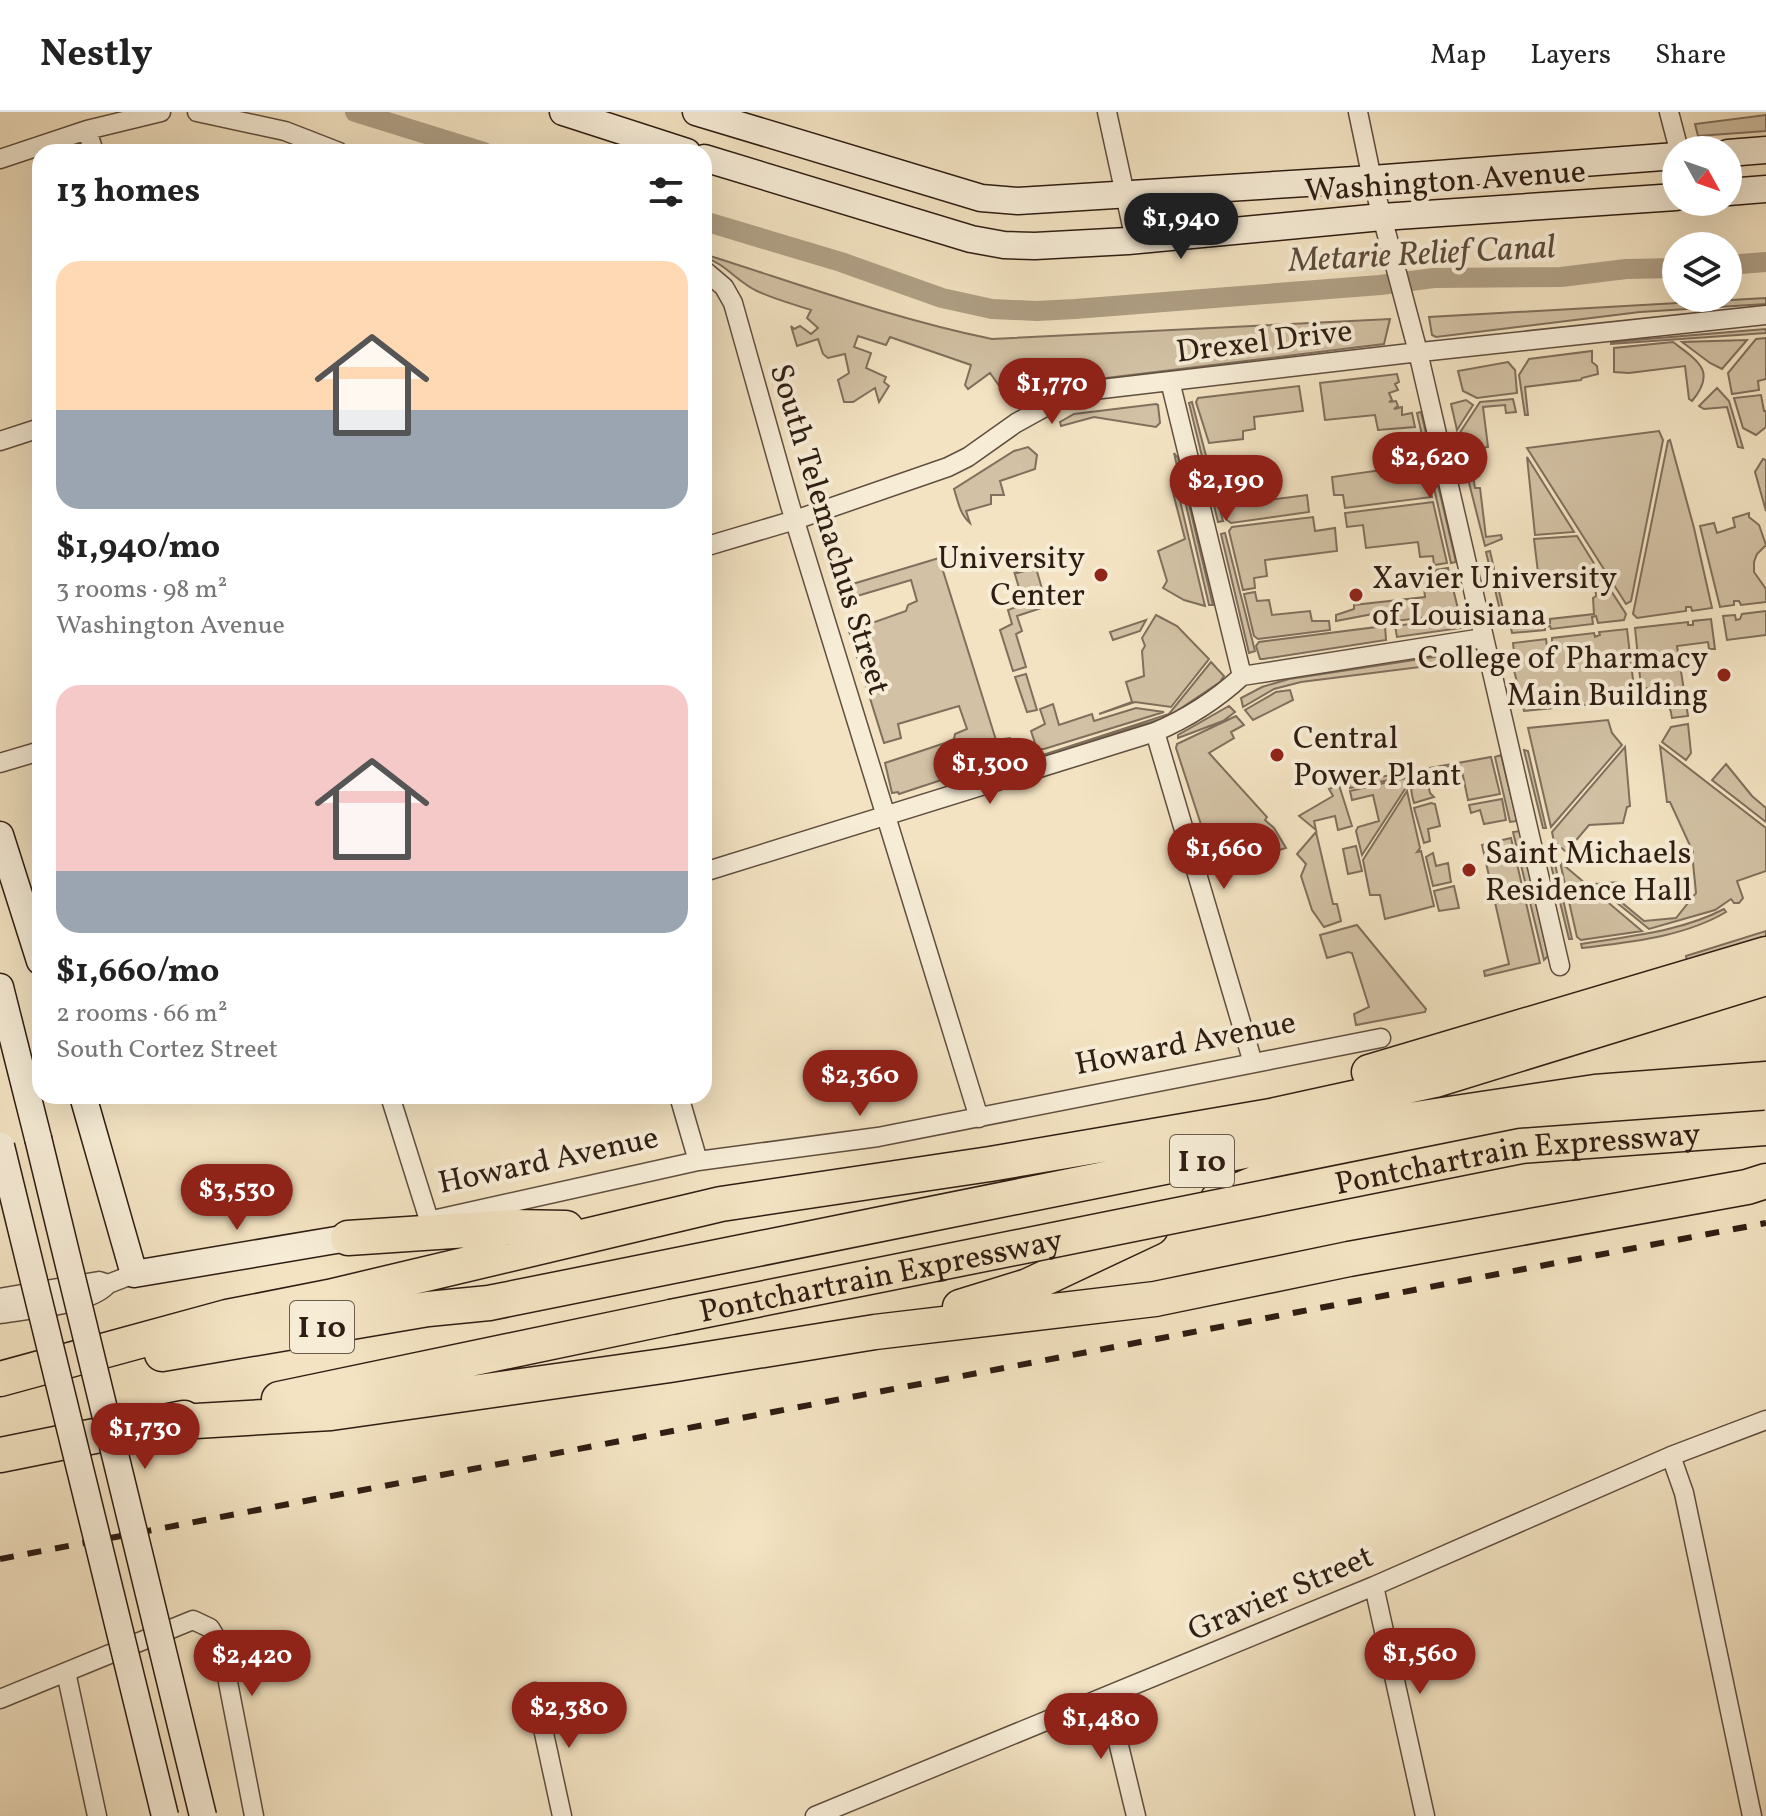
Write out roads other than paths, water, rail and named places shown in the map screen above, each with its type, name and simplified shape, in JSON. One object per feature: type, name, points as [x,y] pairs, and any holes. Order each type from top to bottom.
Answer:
[{"type":"highway","points":[[1166,1133],[1253,1101],[1404,1063],[1766,954]]},
{"type":"highway","points":[[0,1380],[227,1317],[329,1297],[721,1204],[990,1164],[1271,1116],[1435,1080],[1766,978]]},
{"type":"highway","name":"Pontchartrain Expressway","points":[[0,1380],[428,1309],[489,1303],[1363,1127],[1595,1092],[1766,1079]]},
{"type":"highway","points":[[875,1332],[1028,1286],[1115,1243],[1268,1178],[1381,1150],[1626,1115],[1766,1105]]},
{"type":"highway","name":"Pontchartrain Expressway","points":[[0,1455],[1521,1146],[1766,1128]]},
{"type":"highway","points":[[162,1423],[331,1413],[670,1365],[875,1332],[1155,1299],[1760,1181]]},
{"type":"highway","points":[[348,1238],[513,1227],[619,1228]]},
{"type":"street","points":[[45,144],[161,112]]},
{"type":"street","points":[[197,112],[285,131],[318,144]]},
{"type":"street","points":[[563,112],[662,144]]},
{"type":"street","name":"Washington Avenue","points":[[696,112],[981,198],[1018,201],[1662,157]]},
{"type":"street","points":[[1107,112],[1135,240]]},
{"type":"street","points":[[1358,112],[1372,179],[1418,352],[1560,966]]},
{"type":"street","points":[[1669,112],[1675,136]]},
{"type":"street","points":[[87,130],[91,144]]},
{"type":"street","points":[[0,159],[32,148]]},
{"type":"street","points":[[809,191],[822,150]]},
{"type":"street","points":[[1742,152],[1766,150]]},
{"type":"street","name":"Washington Avenue","points":[[712,161],[971,239],[1004,245],[1135,240],[1382,217],[1662,198]]},
{"type":"street","points":[[1742,191],[1766,189]]},
{"type":"street","name":"South Telemachus Street","points":[[712,277],[724,287],[733,303],[795,520],[979,1118]]},
{"type":"street","name":"Drexel Drive","points":[[712,545],[795,520],[948,467],[1063,397],[1170,381],[1418,352],[1766,315]]},
{"type":"street","points":[[1170,381],[1242,676]]},
{"type":"street","points":[[0,441],[32,431]]},
{"type":"street","points":[[712,870],[1155,732],[1180,722],[1242,676],[1483,638]]},
{"type":"street","points":[[1155,732],[1253,1063]]},
{"type":"street","points":[[0,763],[32,753]]},
{"type":"street","points":[[0,835],[32,936]]},
{"type":"street","points":[[0,987],[203,1816]]},
{"type":"street","name":"Howard Avenue","points":[[0,1314],[79,1299],[101,1292],[108,1284],[134,1274],[348,1238],[698,1161],[878,1137],[1381,1038]]},
{"type":"street","points":[[85,1104],[134,1274]]},
{"type":"street","points":[[393,1104],[429,1220]]},
{"type":"street","points":[[681,1104],[698,1161]]},
{"type":"street","points":[[0,1145],[165,1816]]},
{"type":"street","name":"Howard Avenue","points":[[0,1298],[99,1281],[108,1284]]},
{"type":"street","name":"Gravier Street","points":[[815,1816],[848,1810],[1671,1456],[1766,1420]]},
{"type":"street","points":[[1671,1456],[1684,1493],[1752,1816]]},
{"type":"street","points":[[1374,1586],[1425,1816]]},
{"type":"street","points":[[0,1699],[193,1620],[210,1628],[221,1646],[254,1816]]},
{"type":"street","points":[[66,1672],[97,1816]]},
{"type":"street","points":[[535,1692],[562,1816]]},
{"type":"street","points":[[1107,1696],[1136,1816]]},
{"type":"waterway","name":"Metarie Relief Canal","points":[[355,112],[458,144]]},
{"type":"waterway","name":"Metarie Relief Canal","points":[[712,223],[841,262],[942,298],[992,309],[1075,309],[1434,278],[1561,277],[1662,268]]},
{"type":"waterway","name":"Metarie Relief Canal","points":[[1742,264],[1766,262]]},
{"type":"railway","points":[[0,1559],[1766,1223]]},
{"type":"place","name":"University Center","points":[[1101,575]]},
{"type":"place","name":"Xavier University of Louisiana","points":[[1356,595]]},
{"type":"place","name":"College of Pharmacy Main Building","points":[[1724,675]]},
{"type":"place","name":"Central Power Plant","points":[[1277,755]]},
{"type":"place","name":"Saint Michaels Residence Hall","points":[[1469,870]]}]
